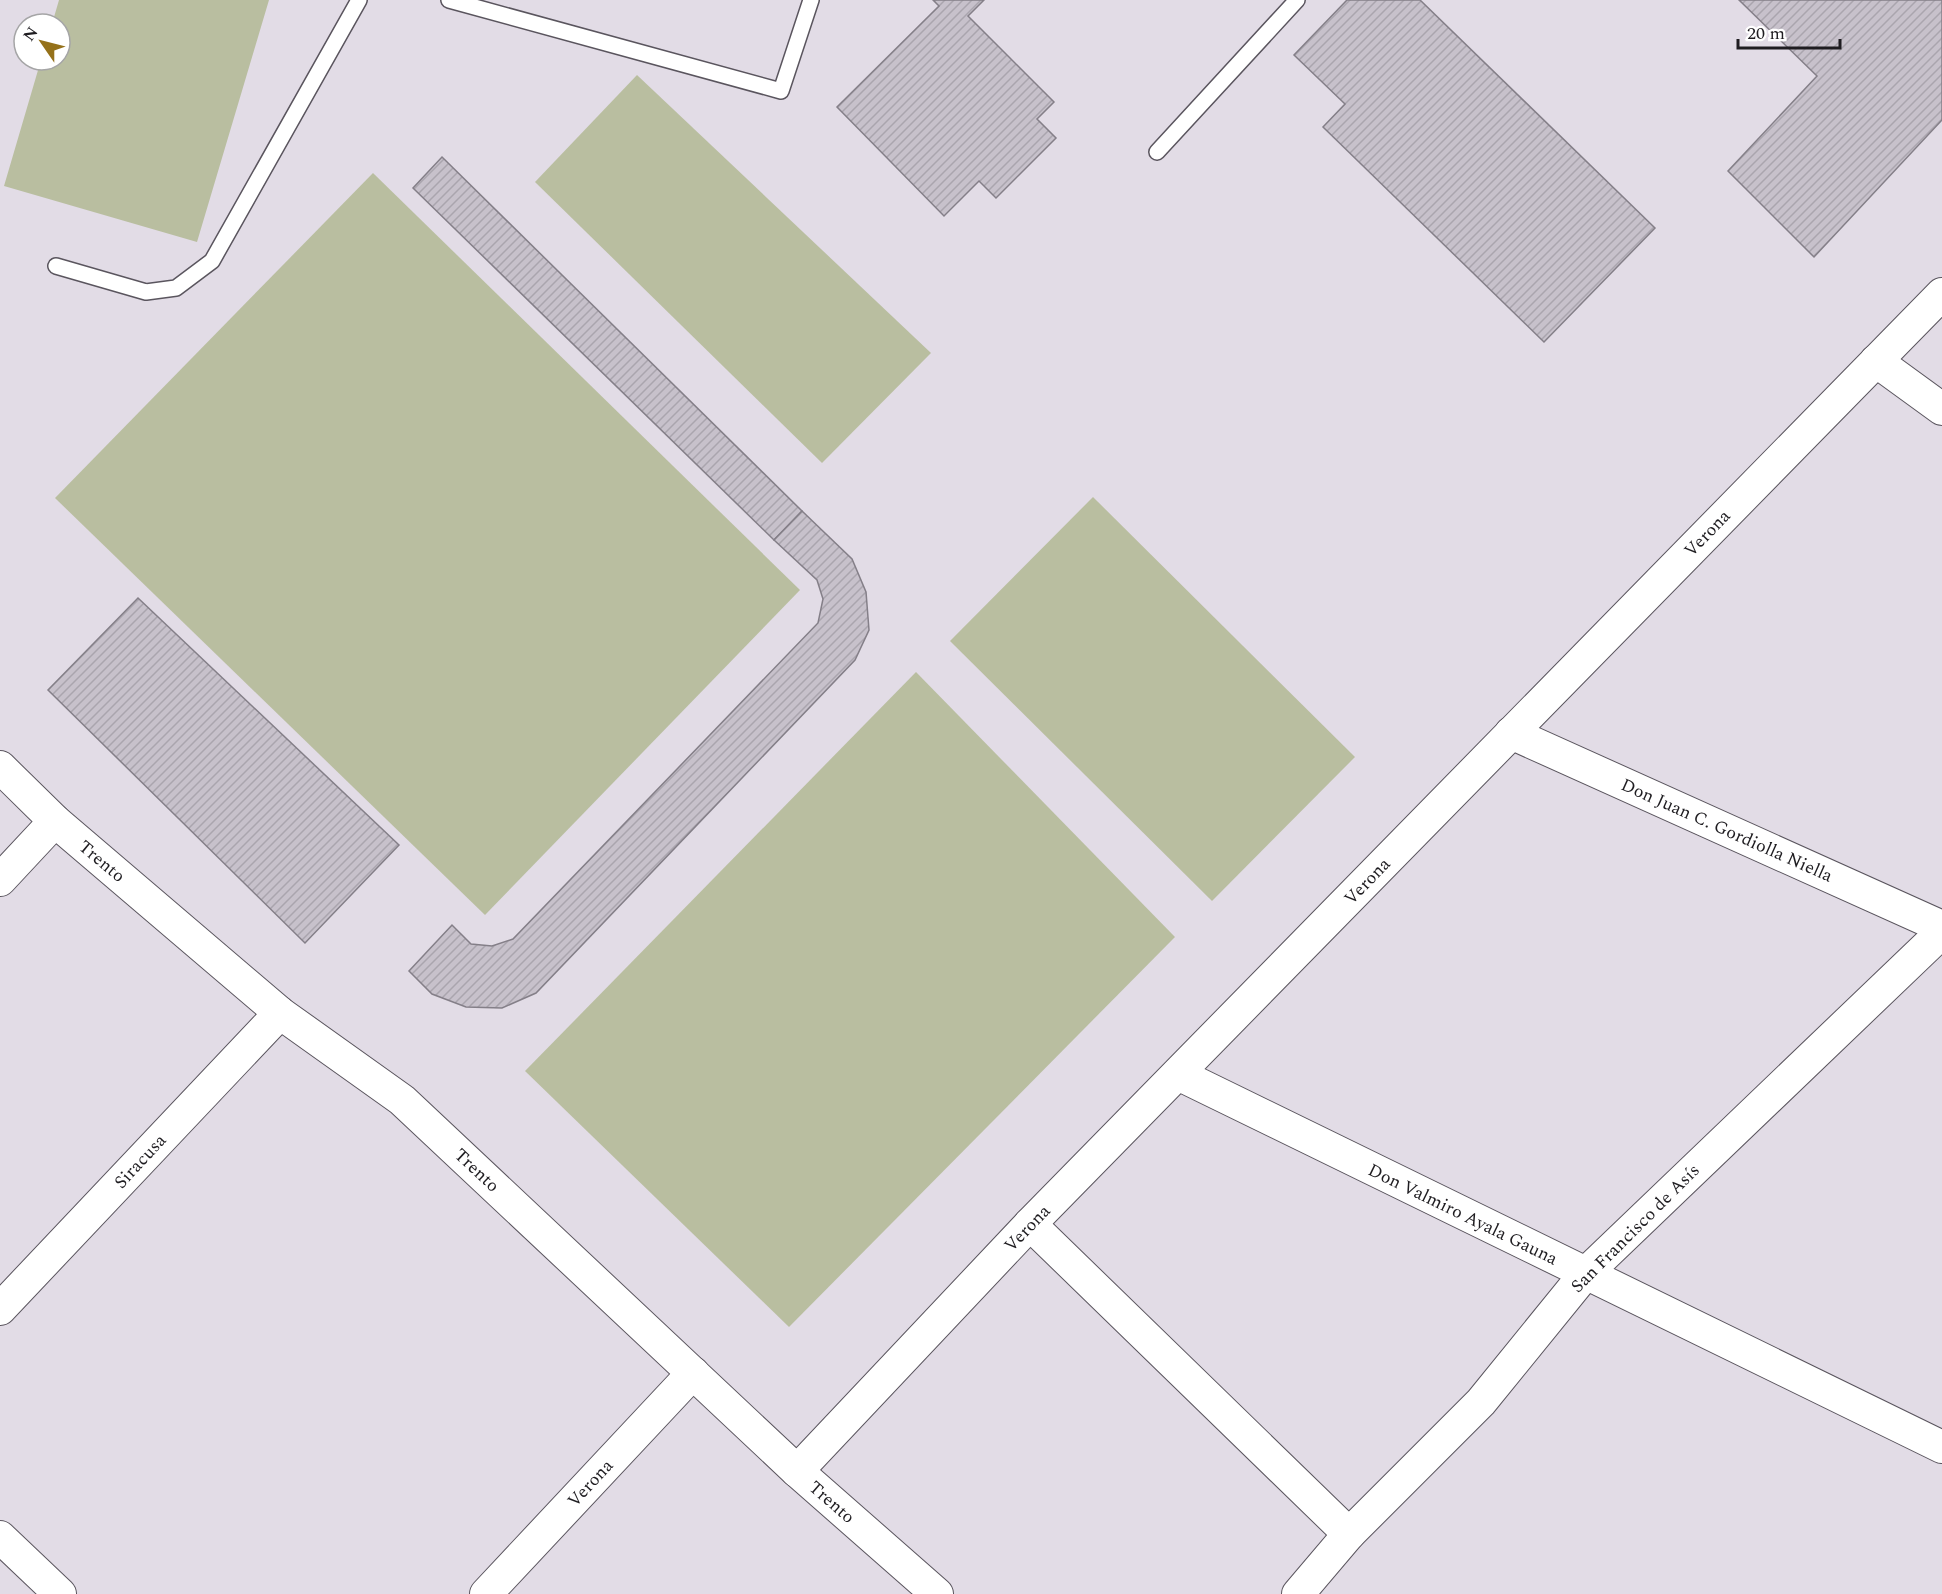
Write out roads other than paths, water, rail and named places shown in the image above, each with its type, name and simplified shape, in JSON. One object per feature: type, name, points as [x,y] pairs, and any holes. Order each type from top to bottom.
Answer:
[{"type":"street","name":"Verona","points":[[796,1471],[1030,1224],[1942,294]]},
{"type":"street","points":[[1876,361],[1942,409]]},
{"type":"street","name":"Don Juan C. Gordiolla Niella","points":[[1511,733],[1942,927]]},
{"type":"street","name":"Trento","points":[[0,767],[56,821],[280,1013],[402,1100],[796,1471],[937,1594]]},
{"type":"street","points":[[0,880],[56,821]]},
{"type":"street","name":"San Francisco de Asís","points":[[1298,1594],[1349,1534],[1481,1402],[1585,1274],[1942,932]]},
{"type":"street","name":"Siracusa","points":[[0,1309],[280,1013]]},
{"type":"street","name":"Don Valmiro Ayala Gauna","points":[[1178,1074],[1942,1447]]},
{"type":"street","points":[[1030,1224],[1349,1534]]},
{"type":"street","name":"Verona","points":[[486,1594],[693,1373]]},
{"type":"street","points":[[0,1537],[60,1594]]},
{"type":"lane","points":[[56,266],[146,292],[176,288],[212,261],[359,0]]},
{"type":"lane","points":[[448,0],[781,91],[811,0]]},
{"type":"lane","points":[[1157,152],[1297,0]]}]
